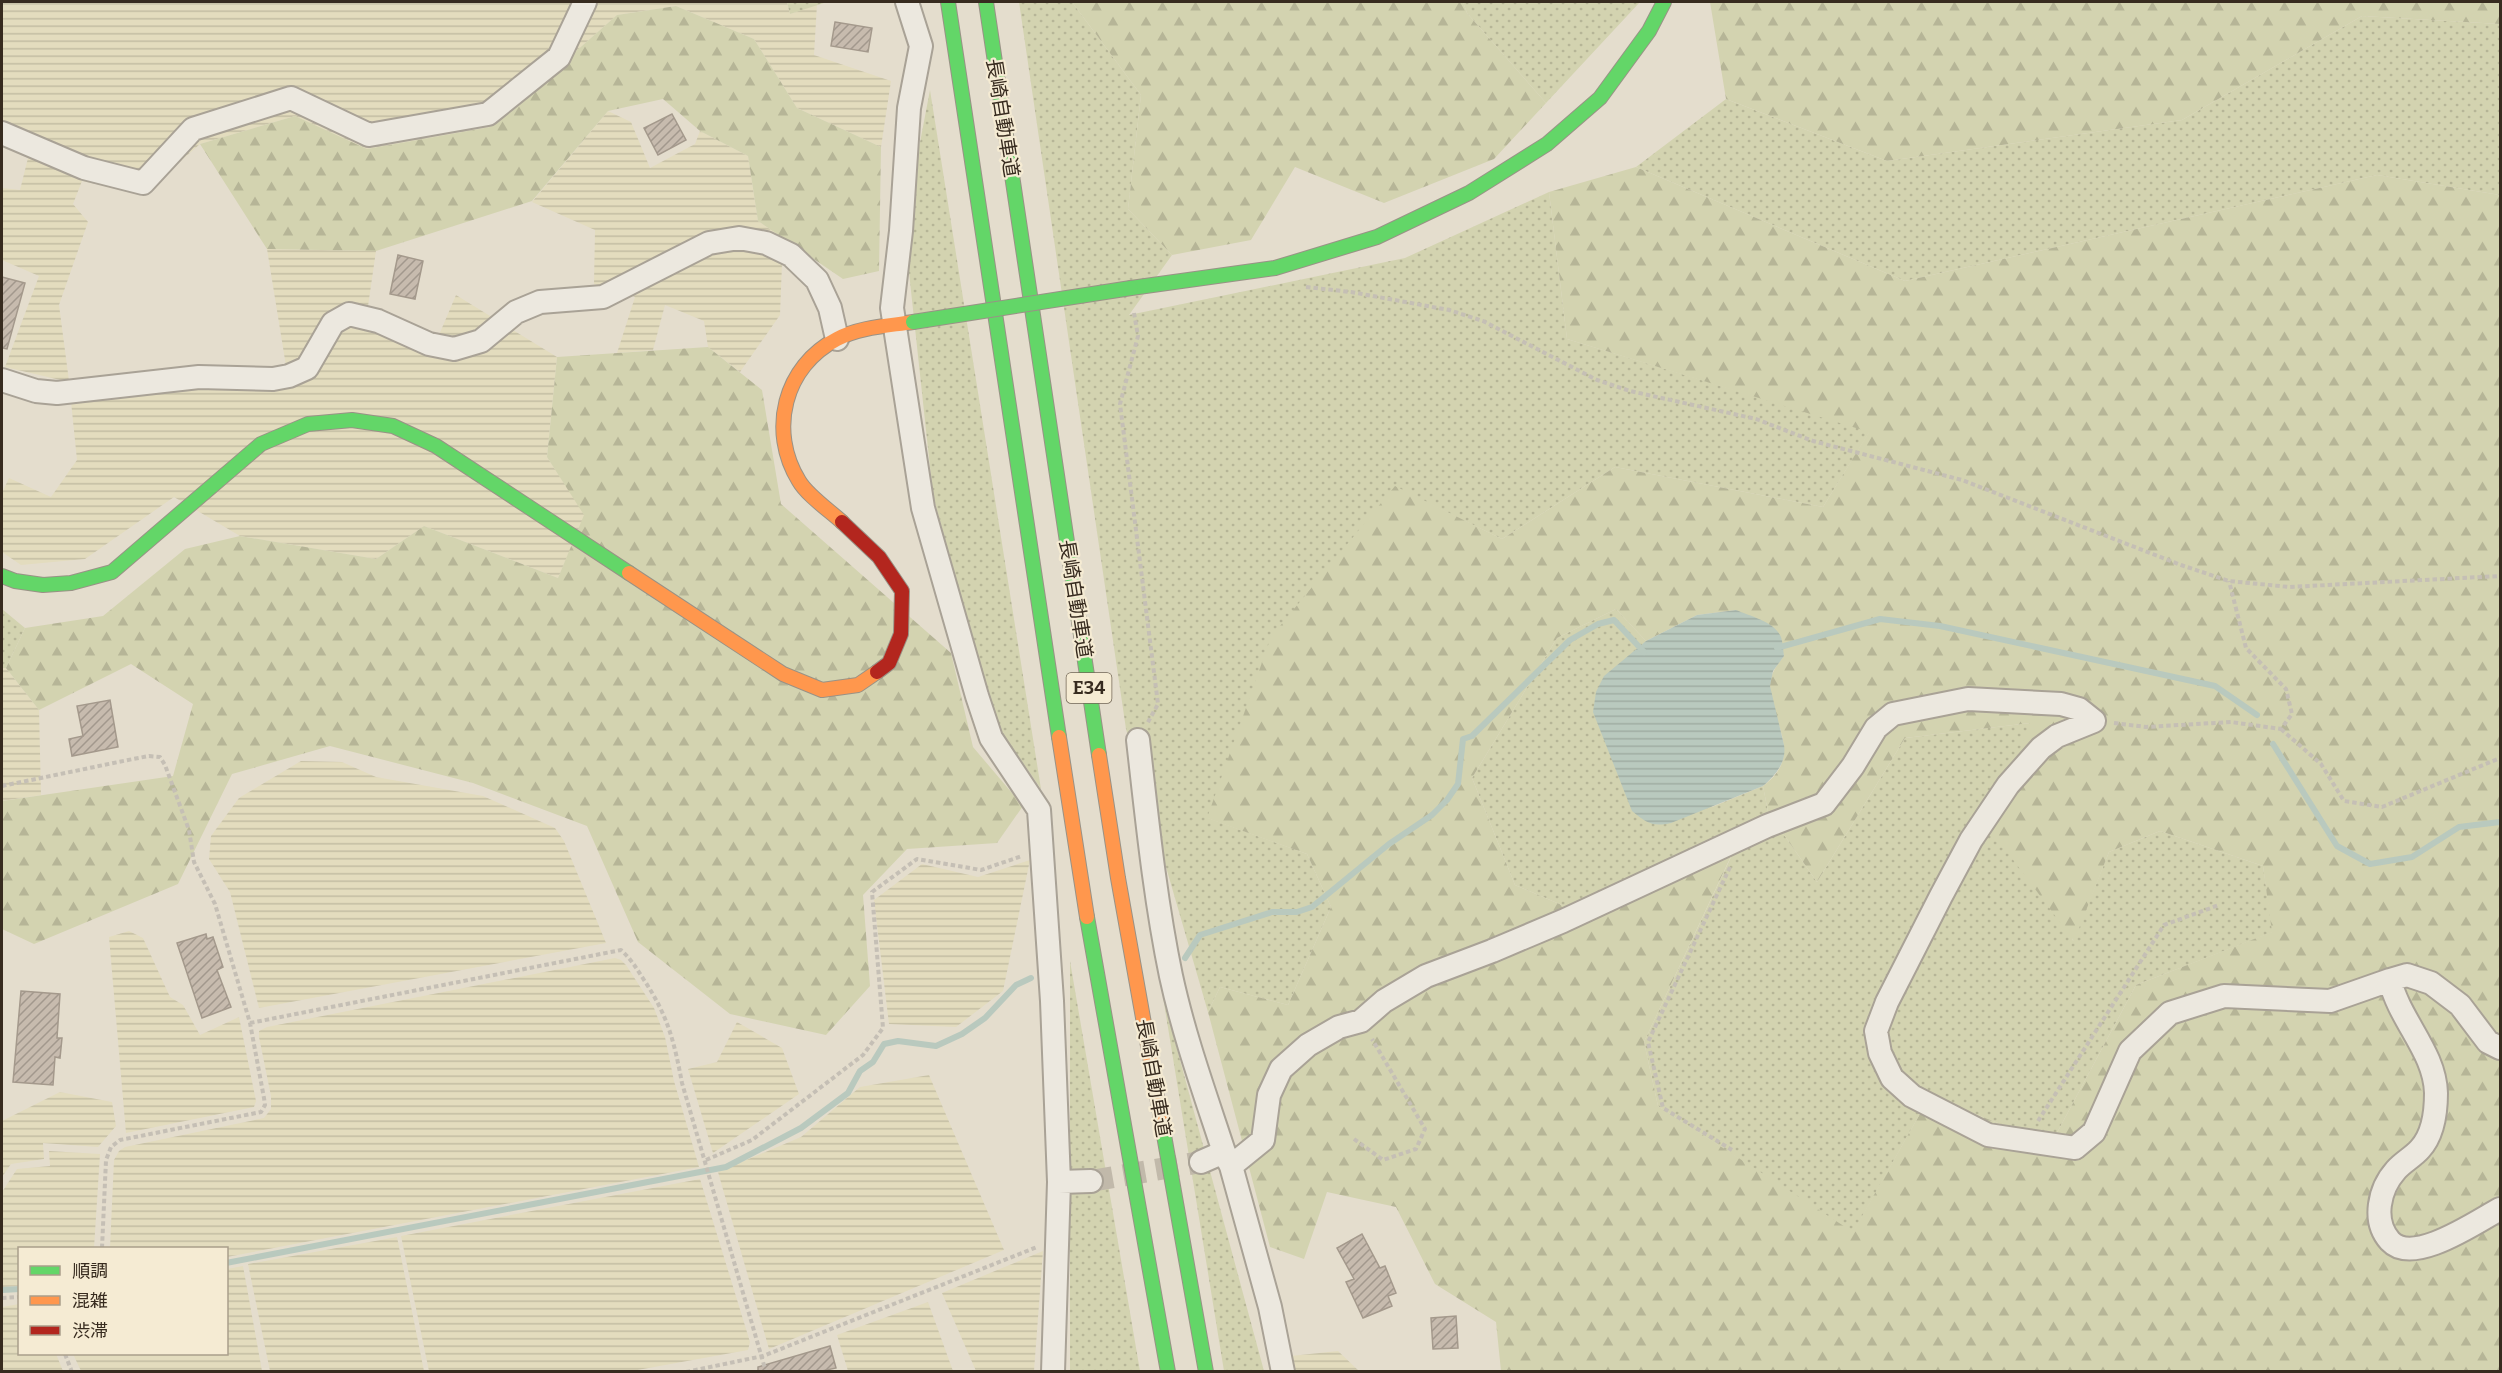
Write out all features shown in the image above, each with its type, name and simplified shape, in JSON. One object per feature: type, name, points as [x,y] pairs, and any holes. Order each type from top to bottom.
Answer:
[{"type":"main road","name":"長崎自動車道","points":[[948,2],[1081,883],[1168,1371]]},
{"type":"main road","name":"長崎自動車道","points":[[986,2],[1118,878],[1206,1371]]},
{"type":"main road","points":[[2,576],[47,586],[80,582],[111,572],[261,444],[308,424],[352,420],[393,426],[436,446],[783,674],[822,690],[858,685],[889,663],[901,634],[902,591],[879,557],[799,482],[783,443],[783,409],[794,379],[814,354],[837,339],[861,330],[1275,268],[1377,237],[1469,194],[1547,144],[1600,99],[1649,31],[1664,2]]},
{"type":"street","points":[[2,133],[84,168],[143,183],[193,129],[291,98],[369,135],[488,114],[559,57],[585,2]]},
{"type":"street","points":[[907,2],[921,46],[909,108],[901,231],[892,308],[904,323],[923,508],[991,738],[1039,810],[1052,1001],[1059,1182],[1053,1371]]},
{"type":"street","points":[[2,380],[36,392],[57,393],[199,376],[273,379],[289,376],[308,368],[333,324],[349,314],[378,321],[429,344],[454,349],[481,341],[516,312],[532,305],[540,302],[603,297],[709,243],[739,238],[766,243],[791,255],[817,280],[830,308],[837,339]]},
{"type":"street","points":[[1201,1162],[1228,1159],[1263,1140],[1269,1095],[1281,1070],[1308,1045],[1339,1027],[1361,1021],[1384,1001],[1426,976],[1563,921],[1744,837],[1824,804],[1853,766],[1876,728],[1893,714],[1968,699],[2061,704],[2079,709],[2094,721],[2057,736],[2008,785],[1971,840],[1887,1002],[1876,1031],[1880,1053],[1892,1078],[1912,1096],[1988,1136],[2075,1148],[2094,1132],[2130,1051],[2170,1013],[2224,996],[2330,1000],[2407,975],[2431,983],[2460,1005],[2488,1042],[2500,1048]]},
{"type":"street","points":[[1138,740],[1146,814],[1171,975],[1184,1029],[1228,1159],[1270,1307],[1282,1371]]},
{"type":"street","points":[[2390,980],[2394,999],[2427,1057],[2436,1091],[2434,1121],[2421,1149],[2395,1171],[2382,1194],[2378,1214],[2385,1236],[2395,1247],[2406,1250],[2428,1247],[2500,1209]]},
{"type":"street","points":[[1059,1182],[1091,1181]]},
{"type":"path","points":[[1275,268],[1286,284],[1362,293],[1449,310],[1483,321],[1597,380],[1630,391],[1756,418],[1813,441],[1962,480],[2181,565],[2229,581],[2289,587],[2500,576]]},
{"type":"path","points":[[1131,288],[1138,336],[1120,404],[1158,704],[1138,740]]},
{"type":"path","points":[[2229,581],[2246,648],[2286,689],[2292,714],[2281,729]]},
{"type":"path","points":[[2094,721],[2146,727],[2231,722],[2281,729],[2321,764],[2344,801],[2382,807],[2500,758]]},
{"type":"path","points":[[2,786],[141,757],[160,758],[165,765],[189,830],[194,862],[215,904],[250,1023],[265,1105],[261,1112],[120,1140],[111,1147],[106,1160],[102,1247]]},
{"type":"path","points":[[1732,1150],[1663,1108],[1648,1042],[1744,837]]},
{"type":"path","points":[[706,1160],[752,1140],[863,1055],[883,1028],[872,892],[917,859],[981,870],[1042,850]]},
{"type":"path","points":[[2024,1142],[2164,925],[2219,905]]},
{"type":"path","points":[[250,1023],[621,951],[629,957],[660,1005],[673,1038],[682,1083],[766,1371]]},
{"type":"path","points":[[1354,1139],[1383,1160],[1416,1149],[1425,1129],[1361,1021]]},
{"type":"path","points":[[687,1371],[763,1356],[1057,1239]]},
{"type":"path","points":[[2,1298],[18,1297]]},
{"type":"path","points":[[66,1355],[72,1371]]},
{"type":"shaded area","points":[[2,2],[787,2],[790,14],[817,4],[814,55],[891,81],[881,147],[797,108],[754,39],[676,6],[617,15],[490,127],[367,149],[295,116],[200,144],[143,194],[82,181],[73,204],[88,222],[59,305],[69,381],[97,376],[286,366],[267,249],[376,251],[365,327],[433,349],[456,295],[557,357],[547,457],[585,515],[558,578],[424,526],[376,559],[240,536],[174,497],[85,559],[21,565],[2,552],[2,493],[9,478],[51,497],[77,460],[69,382],[5,367],[39,276],[2,260],[2,188],[20,190],[32,142],[2,126]]},
{"type":"shaded area","points":[[608,111],[631,122],[650,168],[695,144],[700,131],[748,156],[758,221],[783,238],[780,315],[740,372],[708,347],[704,321],[665,305],[653,350],[617,353],[635,297],[594,284],[595,230],[532,202]]},
{"type":"shaded area","points":[[1736,610],[1768,623],[1781,637],[1784,656],[1773,671],[1770,686],[1784,745],[1782,763],[1772,778],[1763,786],[1671,823],[1650,823],[1632,811],[1593,712],[1596,692],[1604,676],[1646,641],[1697,615]]},
{"type":"shaded area","points":[[2,668],[6,668],[39,710],[41,795],[2,801]]},
{"type":"shaded area","points":[[301,761],[342,762],[376,777],[483,796],[555,828],[564,841],[606,943],[259,1008],[230,892],[209,859],[211,836],[239,798]]},
{"type":"shaded area","points":[[1030,860],[1003,991],[956,1027],[889,1024],[874,900],[922,864],[978,877]]},
{"type":"shaded area","points":[[129,931],[143,938],[170,997],[183,1005],[200,1035],[239,1017],[256,1101],[254,1107],[126,1133],[109,937]]},
{"type":"shaded area","points":[[615,958],[626,965],[654,1008],[665,1037],[674,1081],[699,1167],[228,1257],[228,1247],[110,1247],[114,1160],[119,1151],[125,1147],[264,1118],[271,1109],[271,1096],[259,1037],[259,1031],[267,1027]]},
{"type":"shaded area","points":[[737,1022],[782,1048],[799,1094],[713,1153],[688,1069],[717,1062]]},
{"type":"shaded area","points":[[929,1075],[1004,1250],[769,1349],[718,1172],[801,1137],[860,1087]]},
{"type":"shaded area","points":[[60,1092],[112,1102],[116,1126],[98,1147],[43,1143],[44,1159],[11,1164],[2,1177],[2,1121]]},
{"type":"shaded area","points":[[49,1151],[100,1154],[94,1247],[18,1247],[18,1286],[2,1287],[2,1192],[17,1169],[50,1166]]},
{"type":"shaded area","points":[[700,1179],[750,1342],[748,1350],[632,1371],[429,1371],[401,1236]]},
{"type":"shaded area","points":[[397,1237],[424,1371],[270,1371],[248,1264]]},
{"type":"shaded area","points":[[1043,1251],[1034,1371],[976,1371],[942,1293]]},
{"type":"shaded area","points":[[243,1266],[262,1371],[81,1371],[73,1355],[228,1355],[228,1269]]},
{"type":"shaded area","points":[[928,1302],[953,1371],[848,1371],[837,1335]]},
{"type":"shaded area","points":[[18,1304],[18,1355],[56,1355],[63,1371],[2,1371],[2,1307]]},
{"type":"shaded area","points":[[1338,1351],[1359,1371],[1293,1371],[1291,1356]]},
{"type":"green space","points":[[787,2],[827,2],[790,14]]},
{"type":"green space","points":[[1019,2],[1072,2],[1141,95],[1128,209],[1172,255],[1129,315],[1405,258],[1549,192],[1567,339],[1870,431],[1823,507],[1615,467],[1502,539],[1395,487],[1208,818],[1307,854],[1331,907],[1288,1005],[1220,987],[1208,1012],[1126,729]]},
{"type":"green space","points":[[1072,2],[1463,2],[1467,13],[1546,103],[1494,159],[1384,203],[1295,167],[1251,240],[1172,255],[1128,209],[1141,95]]},
{"type":"green space","points":[[1463,2],[1640,2],[1546,103],[1467,13]]},
{"type":"green space","points":[[1710,2],[2500,2],[2500,24],[2362,16],[2182,120],[1887,161],[1726,99]]},
{"type":"green space","points":[[676,6],[754,39],[797,108],[881,147],[879,271],[843,279],[758,221],[748,156],[700,131],[663,99],[608,111],[532,201],[376,251],[267,249],[200,144],[295,116],[367,149],[490,127],[617,15]]},
{"type":"green space","points":[[2362,16],[2500,24],[2500,195],[2377,175],[1905,281],[1636,167],[1726,99],[1887,161],[2182,120]]},
{"type":"green space","points":[[930,90],[1041,789],[993,720],[933,495],[904,226]]},
{"type":"green space","points":[[1636,167],[1905,281],[2377,175],[2500,195],[2500,1371],[1501,1371],[1496,1322],[1435,1284],[1396,1207],[1327,1192],[1304,1259],[1270,1247],[1208,1012],[1220,987],[1288,1005],[1331,907],[1307,854],[1207,818],[1271,637],[1395,486],[1502,539],[1615,467],[1823,507],[1869,432],[1567,339],[1549,192]],"holes":[[[1616,609],[1646,641],[1697,615],[1736,610],[1782,649],[1784,656],[1776,666],[1770,686],[1784,751],[1782,763],[1763,786],[1768,812],[1817,882],[1905,738],[2030,723],[1990,829],[2074,941],[2109,852],[2160,831],[2263,866],[2272,932],[2136,985],[2051,1144],[1930,1096],[1853,1232],[1658,1106],[1644,1042],[1747,822],[1571,909],[1515,885],[1472,778],[1557,638]]]},
{"type":"green space","points":[[708,347],[762,390],[781,504],[951,653],[973,747],[1023,806],[997,843],[907,849],[863,895],[870,986],[826,1035],[730,1014],[638,942],[587,826],[473,783],[330,746],[232,774],[178,884],[34,944],[2,929],[2,801],[173,776],[193,704],[131,664],[39,710],[6,668],[25,628],[103,616],[185,549],[240,536],[376,559],[424,526],[558,578],[584,515],[547,457],[557,357]]},
{"type":"green space","points":[[2,609],[25,628],[6,668],[2,668]]},
{"type":"green space","points":[[1616,609],[1646,641],[1640,647],[1712,807],[1763,786],[1768,812],[1817,882],[1905,738],[2030,723],[2073,941],[2109,852],[2160,831],[2263,866],[2273,932],[2136,985],[2051,1144],[1930,1096],[1853,1233],[1658,1106],[1644,1042],[1747,823],[1571,909],[1515,885],[1472,778],[1557,638]]},
{"type":"green space","points":[[1070,961],[1140,1371],[1070,1371]]},
{"type":"green space","points":[[1163,997],[1264,1371],[1224,1371]]},
{"type":"building","points":[[835,22],[872,28],[868,52],[831,46]]},
{"type":"building","points":[[672,114],[686,140],[658,155],[644,128]]},
{"type":"building","points":[[398,255],[423,261],[415,299],[390,294]]},
{"type":"building","points":[[2,277],[25,283],[7,349],[2,348]]},
{"type":"building","points":[[110,700],[118,747],[72,756],[69,739],[83,736],[77,706]]},
{"type":"building","points":[[206,934],[207,939],[213,937],[223,967],[217,970],[231,1007],[202,1018],[177,943]]},
{"type":"building","points":[[21,991],[60,994],[57,1038],[62,1038],[60,1058],[55,1057],[53,1085],[13,1082]]},
{"type":"building","points":[[1362,1234],[1380,1268],[1385,1266],[1396,1293],[1388,1296],[1392,1306],[1363,1318],[1346,1282],[1354,1279],[1337,1248]]},
{"type":"building","points":[[1456,1316],[1458,1348],[1433,1349],[1431,1318]]},
{"type":"building","points":[[830,1346],[836,1368],[822,1371],[758,1371],[758,1367]]},
{"type":"waterway","points":[[1777,648],[1880,619],[1940,626],[2215,686],[2257,715]]},
{"type":"waterway","points":[[1185,958],[1200,935],[1272,912],[1297,912],[1312,907],[1389,844],[1432,815],[1447,800],[1458,784],[1463,739],[1472,736],[1570,640],[1598,624],[1614,620],[1644,652]]},
{"type":"waterway","points":[[2273,744],[2337,846],[2370,864],[2412,857],[2459,827],[2500,822]]},
{"type":"waterway","points":[[228,1263],[726,1167],[801,1128],[848,1093],[860,1071],[873,1062],[884,1044],[898,1041],[936,1046],[962,1034],[985,1018],[1016,985],[1031,978]]},
{"type":"waterway","points":[[2,1290],[18,1289]]},
{"type":"tunnel","points":[[1091,1181],[1201,1162]]},
{"type":"traffic: fast","points":[[948,2],[1059,737]]},
{"type":"traffic: fast","points":[[986,2],[1099,755]]},
{"type":"traffic: fast","points":[[1131,288],[1275,268],[1377,237],[1469,193],[1547,144],[1600,98],[1649,31],[1664,2]]},
{"type":"traffic: fast","points":[[913,322],[1131,288]]},
{"type":"traffic: fast","points":[[2,576],[15,581],[43,585],[71,583],[112,572],[261,444],[308,424],[352,420],[393,426],[436,446],[629,573]]},
{"type":"traffic: fast","points":[[1087,917],[1168,1372]]},
{"type":"traffic: fast","points":[[1162,1124],[1206,1372]]},
{"type":"traffic: slow","points":[[842,522],[803,486],[790,462],[784,442],[783,421],[786,401],[804,366],[819,351],[837,339],[865,329],[913,322]]},
{"type":"traffic: slow","points":[[629,573],[783,674],[822,690],[858,685],[877,672]]},
{"type":"traffic: slow","points":[[1059,737],[1087,917]]},
{"type":"traffic: slow","points":[[1099,755],[1118,878],[1162,1124]]},
{"type":"traffic: jam","points":[[842,522],[879,557],[902,591],[901,634],[889,663],[877,672]]}]
